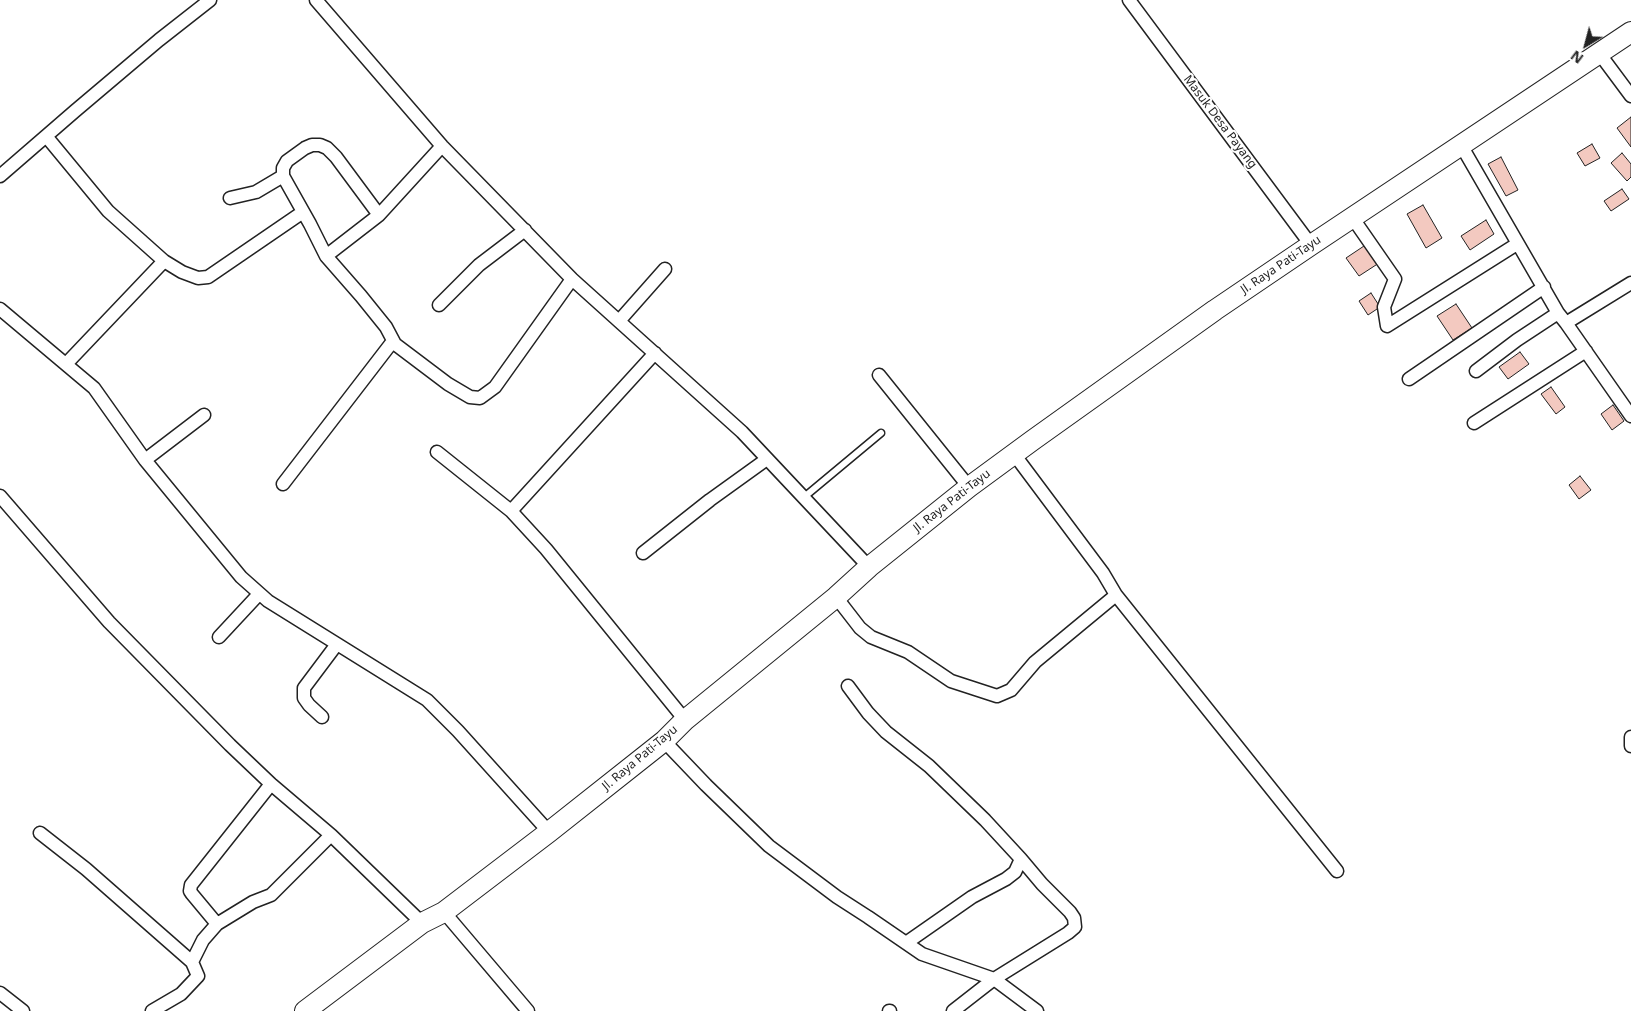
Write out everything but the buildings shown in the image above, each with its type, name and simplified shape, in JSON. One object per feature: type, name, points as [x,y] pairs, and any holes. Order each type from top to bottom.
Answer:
[{"type":"main road","name":"Jl. Raya Pati-Tayu","points":[[304,1011],[422,924],[444,912],[549,832],[664,740],[685,720],[836,597],[869,567],[1014,454],[1215,310],[1631,32]]},
{"type":"street","points":[[0,176],[159,40],[210,0]]},
{"type":"street","points":[[316,0],[442,146],[572,279],[742,432],[869,567]]},
{"type":"street","name":"Masuk Desa Payang","points":[[1129,0],[1311,245]]},
{"type":"street","points":[[1599,53],[1631,96]]},
{"type":"street","points":[[46,136],[108,212],[164,261],[182,272],[198,278],[208,277],[304,212]]},
{"type":"street","points":[[379,215],[336,157],[327,148],[320,145],[312,145],[287,161],[282,170],[283,176],[326,256],[361,296],[386,328],[393,341],[448,384],[470,397],[480,398],[494,386],[572,279]]},
{"type":"street","points":[[1461,145],[1503,216],[1517,244],[1562,318],[1631,416]]},
{"type":"street","points":[[326,256],[379,215],[442,146]]},
{"type":"street","points":[[230,198],[256,192],[283,176]]},
{"type":"street","points":[[1352,217],[1394,279],[1384,307],[1387,326],[1517,244]]},
{"type":"street","points":[[439,305],[478,265],[525,230]]},
{"type":"street","points":[[66,364],[164,261]]},
{"type":"street","points":[[619,321],[665,269]]},
{"type":"street","points":[[1476,371],[1517,340],[1631,283]]},
{"type":"street","points":[[1409,379],[1544,286]]},
{"type":"street","points":[[0,309],[94,388],[145,460],[241,577],[259,594],[427,700],[549,832]]},
{"type":"street","points":[[283,484],[393,341]]},
{"type":"street","points":[[1474,423],[1586,351]]},
{"type":"street","points":[[511,511],[655,353]]},
{"type":"street","points":[[879,375],[969,488]]},
{"type":"street","points":[[145,460],[204,415]]},
{"type":"street","points":[[437,452],[511,511],[546,549],[685,720]]},
{"type":"street","points":[[1014,454],[1103,573],[1116,595],[1337,871]]},
{"type":"street","points":[[643,553],[710,500],[767,459]]},
{"type":"street","points":[[0,496],[4,509],[109,622],[230,745],[271,784],[331,835],[422,924]]},
{"type":"street","points":[[218,637],[259,594]]},
{"type":"street","points":[[836,597],[860,628],[871,637],[908,652],[951,680],[997,696],[1011,690],[1035,662],[1116,595]]},
{"type":"street","points":[[322,717],[304,698],[304,688],[337,644]]},
{"type":"street","points":[[848,686],[868,713],[886,732],[928,766],[985,820],[1074,918],[1075,927],[1068,933],[994,979],[953,1011]]},
{"type":"street","points":[[1631,737],[1631,746]]},
{"type":"street","points":[[664,740],[706,785],[769,846],[837,898],[922,954],[994,979],[1037,1011]]},
{"type":"street","points":[[218,924],[192,894],[190,891],[191,885],[271,784]]},
{"type":"street","points":[[40,833],[86,869],[192,962],[198,976],[181,994],[152,1011]]},
{"type":"street","points":[[192,962],[203,940],[218,924],[253,902],[271,895],[331,835]]},
{"type":"street","points":[[906,943],[972,897],[1006,879],[1015,872],[1021,859]]},
{"type":"street","points":[[444,912],[528,1011]]},
{"type":"street","points":[[0,993],[23,1011]]},
{"type":"lane","points":[[803,498],[881,433]]}]
